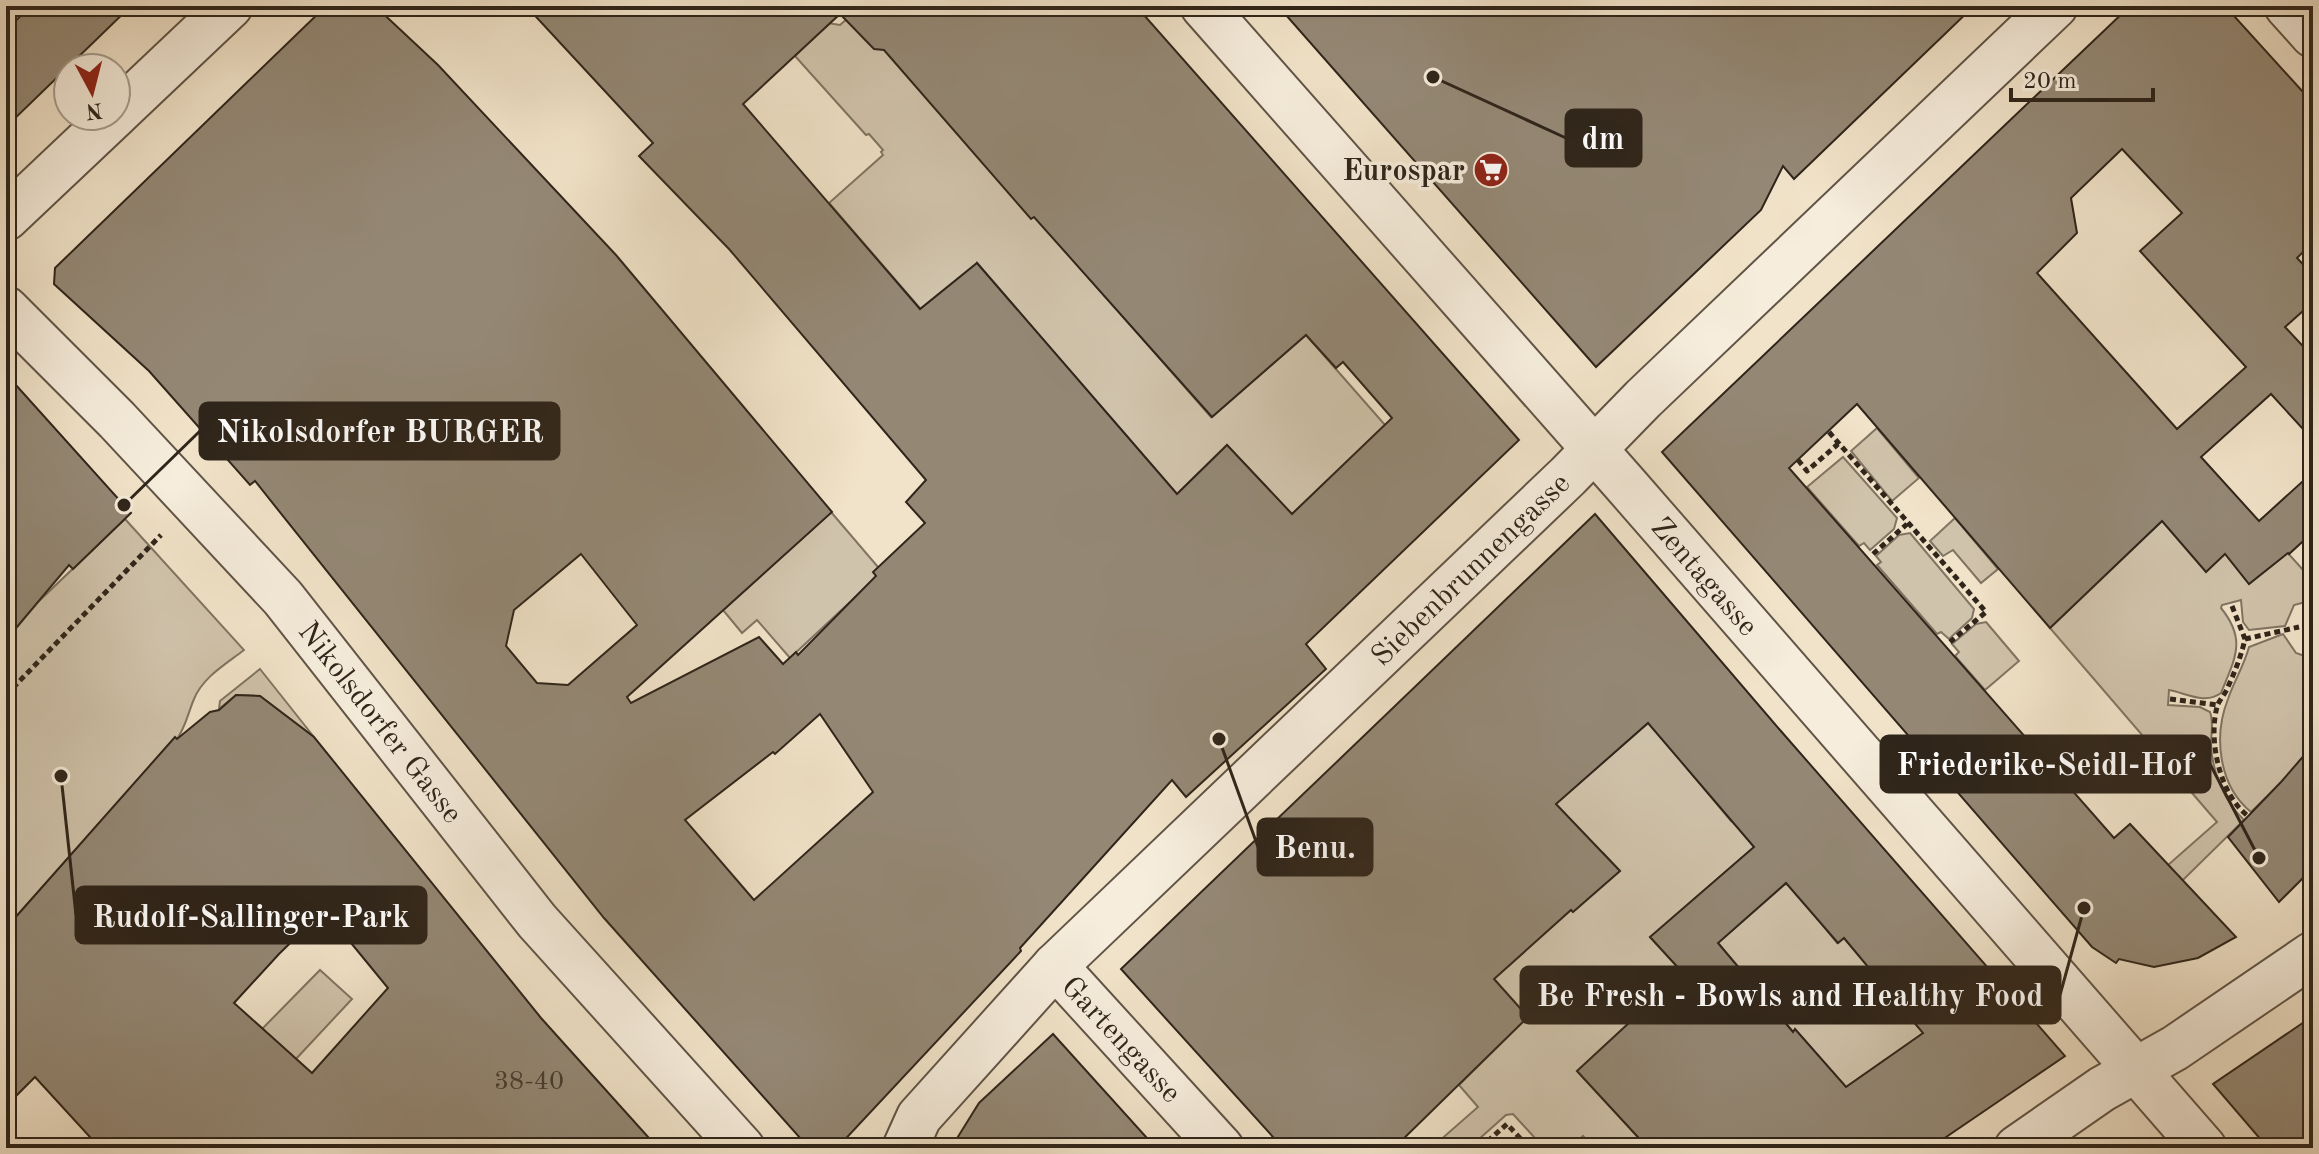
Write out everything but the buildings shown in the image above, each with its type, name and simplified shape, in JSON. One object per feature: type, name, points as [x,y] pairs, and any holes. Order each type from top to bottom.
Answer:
[{"type":"street","points":[[132,99],[230,6]]},
{"type":"street","name":"Zentagasse","points":[[1203,6],[2204,1148]]},
{"type":"street","name":"Siebenbrunnengasse","points":[[905,1148],[919,1117],[1055,966],[1594,449],[1665,377],[2055,6]]},
{"type":"street","points":[[2287,6],[2313,35]]},
{"type":"street","points":[[6,218],[97,132]]},
{"type":"street","name":"Nikolsdorfer Gasse","points":[[6,309],[117,420],[283,598],[537,921],[742,1148]]},
{"type":"street","points":[[2017,1148],[2102,1089],[2175,1048],[2313,954]]},
{"type":"street","name":"Gartengasse","points":[[1055,966],[1221,1148]]},
{"type":"path","points":[[1829,432],[1986,612],[1950,642]]},
{"type":"path","points":[[1798,460],[1807,471],[1838,444]]},
{"type":"path","points":[[6,695],[194,502]]},
{"type":"path","points":[[1873,554],[1907,524]]},
{"type":"path","points":[[2232,606],[2245,639],[2233,674],[2217,705],[2215,732],[2219,768],[2233,802],[2248,816]]},
{"type":"path","points":[[2245,639],[2299,627]]},
{"type":"path","points":[[2170,699],[2217,705]]},
{"type":"path","points":[[1480,1148],[1507,1124],[1529,1148]]},
{"type":"path","points":[[1414,1148],[1423,1140],[1431,1148]]},
{"type":"shaded area","points":[[862,6],[889,50],[1211,417],[1306,335],[1385,425],[1292,514],[1227,445],[1177,494],[977,263],[957,351],[829,203],[883,155],[883,150],[795,56],[828,23],[840,25]]},
{"type":"shaded area","points":[[1877,428],[1919,478],[1892,501],[1851,451]]},
{"type":"shaded area","points":[[1843,457],[1897,518],[1894,529],[1870,550],[1864,543],[1859,546],[1807,487]]},
{"type":"shaded area","points":[[831,512],[878,567],[880,574],[790,658],[757,620],[742,633],[723,610]]},
{"type":"shaded area","points":[[1955,518],[1998,569],[1981,583],[1953,550],[1943,556],[1930,541]]},
{"type":"shaded area","points":[[125,519],[244,650],[203,684],[177,739],[6,928],[6,640],[37,603]]},
{"type":"shaded area","points":[[2162,521],[2259,521],[2313,581],[2313,600],[2294,605],[2285,626],[2249,630],[2243,622],[2241,600],[2222,605],[2234,630],[2236,649],[2221,693],[2202,698],[2169,690],[2168,705],[2200,707],[2210,712],[2212,755],[2217,775],[2225,795],[2244,820],[2182,881],[2179,876],[2151,880],[2217,822],[2050,628]]},
{"type":"shaded area","points":[[1910,533],[1974,609],[1972,618],[1949,639],[1941,632],[1937,634],[1877,565],[1881,562],[1876,556],[1899,535]]},
{"type":"shaded area","points":[[1986,622],[2019,661],[1985,690],[1955,656],[1959,652],[1952,644],[1976,624]]},
{"type":"shaded area","points":[[2283,634],[2296,653],[2313,659],[2313,752],[2251,812],[2240,801],[2226,775],[2220,745],[2223,714],[2249,647]]},
{"type":"shaded area","points":[[260,669],[314,737],[260,696],[236,695],[219,709],[220,701]]},
{"type":"shaded area","points":[[1654,718],[1684,765],[1731,821],[1761,841],[1650,937],[1683,973],[1577,1071],[1648,1148],[1594,1148],[1583,1136],[1570,1148],[1544,1148],[1513,1114],[1506,1115],[1469,1148],[1443,1148],[1438,1142],[1478,1107],[1459,1085],[1528,1017],[1494,979],[1524,952],[1508,840],[1573,912],[1620,871],[1603,853],[1588,867],[1543,815]]},
{"type":"shaded area","points":[[1795,881],[1816,917],[1837,943],[1844,938],[1867,965],[1909,1000],[1901,1008],[1918,1027],[1927,1021],[1943,1041],[1885,1060],[1846,1087],[1795,1030],[1793,1032],[1718,943],[1784,885]]},
{"type":"shaded area","points":[[320,970],[352,999],[295,1060],[262,1029]]},
{"type":"place","name":"dm","points":[[1433,77]]},
{"type":"place","name":"Eurospar","points":[[1491,170]]},
{"type":"place","name":"Nikolsdorfer BURGER","points":[[124,505]]},
{"type":"place","name":"Benu.","points":[[1219,739]]},
{"type":"place","name":"Rudolf-Sallinger-Park","points":[[61,776]]},
{"type":"place","name":"Friederike-Seidl-Hof","points":[[2259,858]]},
{"type":"place","name":"Be Fresh - Bowls and Healthy Food","points":[[2084,908]]}]
